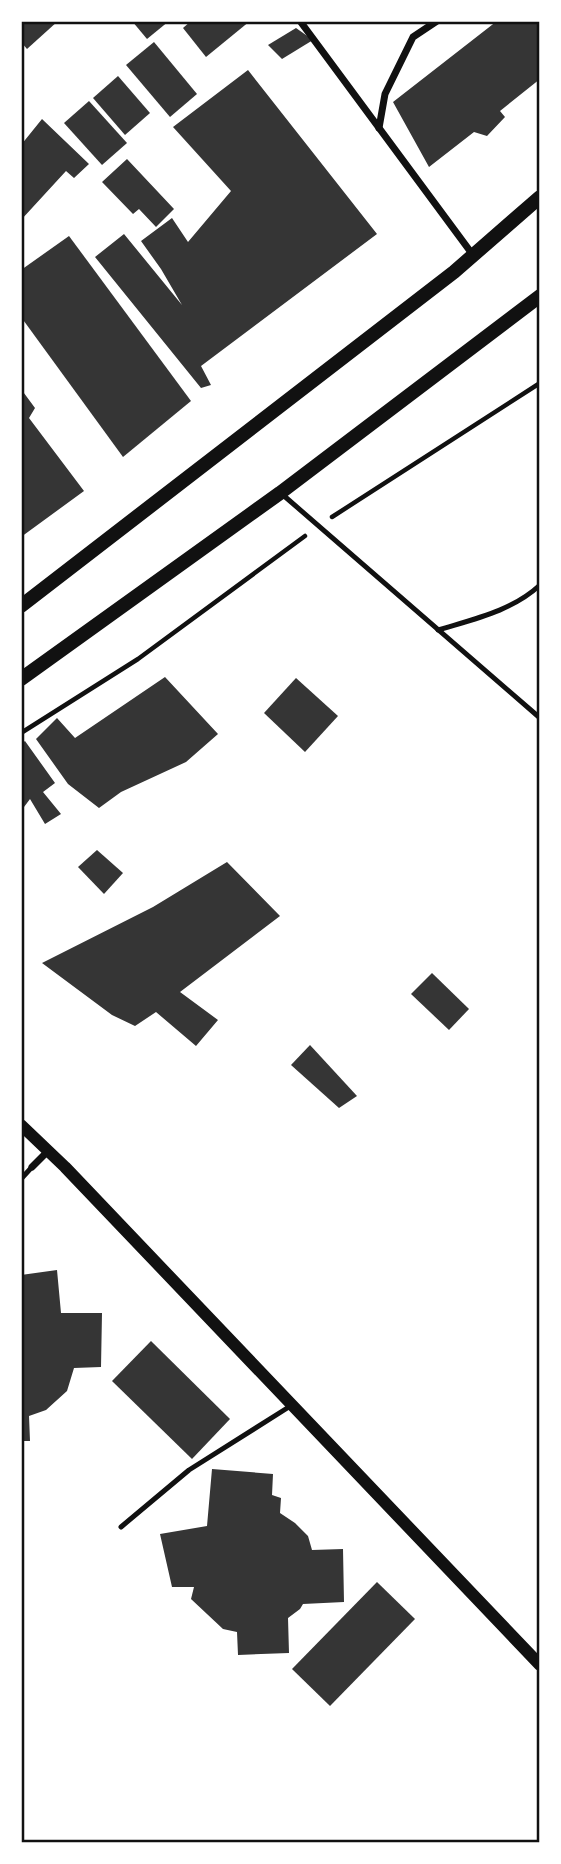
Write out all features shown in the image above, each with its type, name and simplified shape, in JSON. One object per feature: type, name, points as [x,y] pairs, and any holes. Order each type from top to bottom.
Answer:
[{"type":"main road","points":[[21,606],[473,256],[540,197]]},
{"type":"main road","points":[[21,679],[280,493],[540,296]]},
{"type":"street","points":[[300,21],[473,256]]},
{"type":"street","points":[[379,128],[384,94],[413,37],[437,21]]},
{"type":"street","points":[[21,1125],[540,1665]]},
{"type":"street","points":[[32,1167],[48,1151]]},
{"type":"lane","points":[[280,493],[540,718]]},
{"type":"lane","points":[[438,630],[493,614],[530,595],[540,585]]},
{"type":"lane","points":[[21,1179],[32,1167]]},
{"type":"lane","points":[[121,1527],[189,1470],[292,1405]]},
{"type":"path","points":[[21,733],[138,659],[318,526],[540,383]]},
{"type":"building","points":[[21,21],[58,21],[27,49],[21,42]]},
{"type":"building","points":[[132,21],[169,21],[147,39]]},
{"type":"building","points":[[191,21],[250,21],[206,57],[183,28]]},
{"type":"building","points":[[497,21],[540,21],[540,79],[500,111],[505,117],[487,136],[474,132],[429,167],[393,102]]},
{"type":"building","points":[[296,28],[313,40],[282,59],[268,45]]},
{"type":"building","points":[[154,42],[197,94],[170,117],[126,65]]},
{"type":"building","points":[[248,70],[377,234],[201,366],[211,385],[201,388],[95,257],[124,234],[182,305],[141,241],[172,218],[188,242],[231,191],[173,127]]},
{"type":"building","points":[[118,76],[150,113],[125,135],[93,98]]},
{"type":"building","points":[[89,101],[127,143],[102,165],[64,123]]},
{"type":"building","points":[[42,119],[89,164],[74,178],[66,171],[21,220],[21,145]]},
{"type":"building","points":[[127,159],[174,209],[156,227],[139,209],[133,214],[102,182]]},
{"type":"building","points":[[69,236],[191,401],[123,457],[21,317],[21,270]]},
{"type":"building","points":[[21,389],[35,408],[29,418],[84,491],[21,537]]},
{"type":"building","points":[[165,677],[218,734],[186,762],[121,792],[99,808],[68,784],[36,739],[57,718],[75,738]]},
{"type":"building","points":[[296,678],[338,716],[305,752],[264,713]]},
{"type":"building","points":[[25,741],[55,783],[43,792],[61,814],[45,824],[30,799],[21,811],[21,744]]},
{"type":"building","points":[[97,850],[123,873],[104,894],[78,867]]},
{"type":"building","points":[[227,862],[280,916],[180,992],[218,1020],[196,1046],[156,1012],[135,1026],[112,1015],[42,963],[153,907]]},
{"type":"building","points":[[432,973],[469,1009],[449,1030],[411,994]]},
{"type":"building","points":[[310,1045],[357,1096],[339,1108],[291,1065]]},
{"type":"building","points":[[57,1270],[61,1313],[102,1313],[101,1367],[74,1368],[67,1391],[46,1410],[29,1416],[30,1441],[21,1441],[21,1275]]},
{"type":"building","points":[[151,1341],[230,1419],[192,1459],[112,1381]]},
{"type":"building","points":[[212,1469],[273,1474],[272,1495],[281,1498],[280,1513],[308,1536],[312,1550],[343,1549],[344,1602],[303,1604],[288,1618],[289,1653],[238,1655],[237,1632],[223,1629],[191,1599],[194,1587],[172,1587],[160,1534],[207,1526]]},
{"type":"building","points":[[377,1582],[415,1619],[330,1706],[292,1669]]}]
